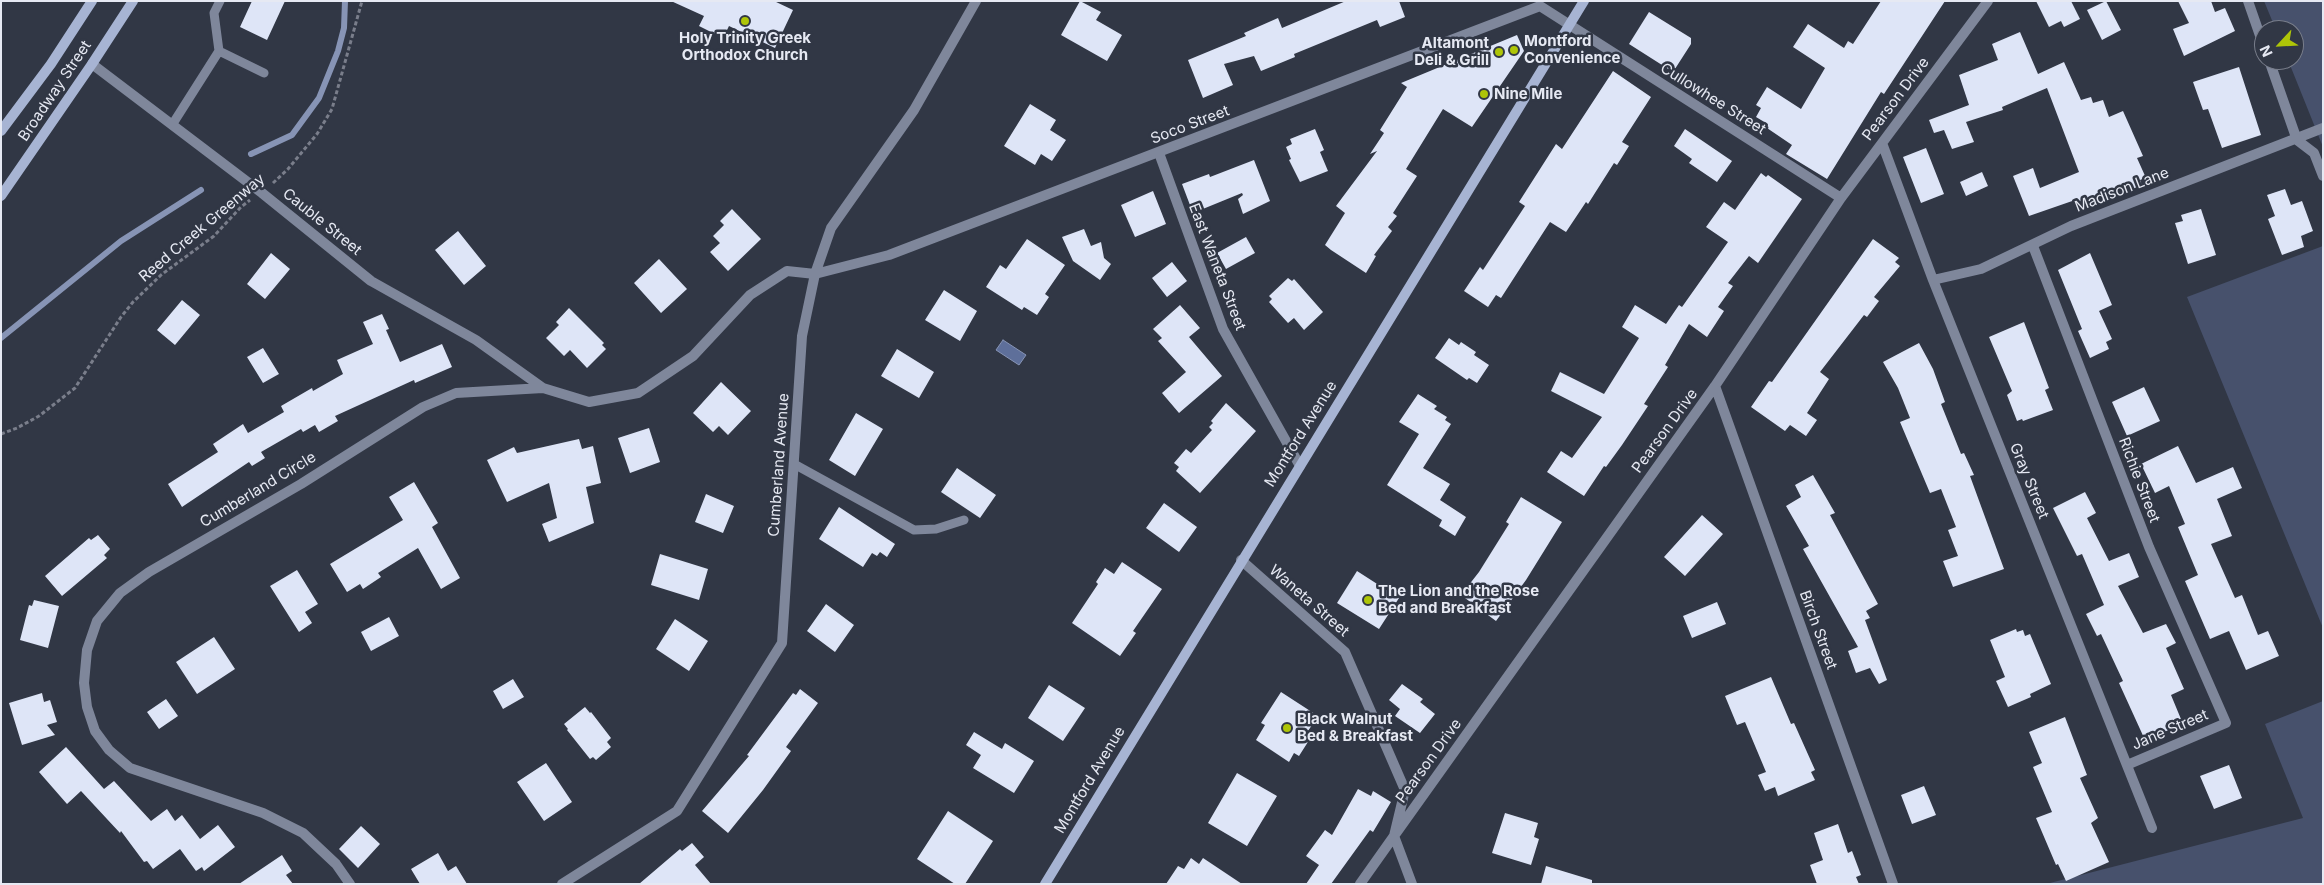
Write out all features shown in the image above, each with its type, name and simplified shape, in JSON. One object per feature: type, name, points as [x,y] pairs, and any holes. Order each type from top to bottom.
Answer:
[{"type":"street","name":"Broadway Street","points":[[1,131],[51,64],[92,1]]},
{"type":"street","name":"Broadway Street","points":[[1,196],[133,1]]},
{"type":"street","name":"Cumberland Avenue","points":[[562,884],[677,811],[782,642],[802,336],[815,274],[832,228],[914,110],[976,1]]},
{"type":"street","name":"Montford Avenue","points":[[1045,884],[1241,560],[1584,1]]},
{"type":"street","name":"Pearson Drive","points":[[1360,884],[1715,386],[1841,198],[1988,1]]},
{"type":"street","points":[[2248,1],[2255,20]]},
{"type":"street","name":"Soco Street","points":[[815,274],[889,255],[1159,154],[1540,6],[1570,25]]},
{"type":"street","name":"Cullowhee Street","points":[[1570,25],[1841,198]]},
{"type":"street","name":"Cauble Street","points":[[92,64],[262,193],[371,281],[476,340],[543,388]]},
{"type":"street","points":[[2272,70],[2297,140],[2314,153],[2323,176]]},
{"type":"street","name":"Madison Lane","points":[[1933,280],[1981,269],[2033,246],[2071,226],[2297,140],[2323,128]]},
{"type":"street","name":"Gray Street","points":[[1882,143],[1933,280],[2152,828]]},
{"type":"street","name":"East Waneta Street","points":[[1159,154],[1222,329],[1300,466]]},
{"type":"street","name":"Richie Street","points":[[2033,246],[2149,547],[2226,722]]},
{"type":"street","name":"Cumberland Circle","points":[[350,884],[336,864],[303,833],[263,813],[130,768],[109,750],[96,731],[87,707],[84,683],[87,650],[97,621],[120,593],[149,572],[301,484],[423,407],[456,393],[543,388],[589,402],[638,393],[693,356],[750,295],[787,271],[815,274]]},
{"type":"street","name":"Birch Street","points":[[1715,386],[1893,884]]},
{"type":"street","name":"Waneta Street","points":[[1241,560],[1345,652],[1405,790],[1394,836]]},
{"type":"street","name":"Jane Street","points":[[2127,766],[2226,722]]},
{"type":"street","points":[[1394,836],[1412,884]]},
{"type":"lane","points":[[172,125],[219,51],[214,13],[220,1]]},
{"type":"lane","points":[[219,51],[264,74]]},
{"type":"lane","points":[[794,464],[914,530],[936,529],[964,520]]},
{"type":"path","name":"Reed Creek Greenway","points":[[1,434],[39,416],[75,388],[133,302],[161,275],[214,236],[241,207],[262,193],[288,169],[317,134],[332,110],[341,85],[362,1]]},
{"type":"shaded area","points":[[2264,1],[2323,1],[2323,147],[2292,70],[2304,70],[2304,20],[2272,20]]},
{"type":"shaded area","points":[[2323,246],[2323,628],[2187,297]]},
{"type":"shaded area","points":[[1003,340],[1026,355],[1019,365],[996,350]]},
{"type":"shaded area","points":[[2323,701],[2323,884],[2046,884],[2303,818],[2265,724]]},
{"type":"building","points":[[252,1],[285,1],[267,40],[240,27]]},
{"type":"building","name":"Holy Trinity Greek Orthodox Church","points":[[671,1],[774,1],[793,10],[775,48],[729,26],[723,38],[699,26],[704,16]]},
{"type":"building","points":[[1080,1],[1101,12],[1096,20],[1122,35],[1107,61],[1061,35]]},
{"type":"building","points":[[1346,1],[1399,1],[1405,17],[1380,27],[1377,20],[1294,54],[1295,57],[1261,71],[1254,56],[1224,64],[1233,85],[1203,98],[1188,60],[1246,36],[1244,33],[1278,18],[1282,28]]},
{"type":"building","points":[[1881,1],[1945,1],[1884,94],[1881,92],[1827,179],[1786,154],[1792,145],[1764,126],[1766,123],[1756,117],[1761,108],[1756,105],[1767,87],[1801,109],[1825,68],[1793,47],[1808,24],[1844,48],[1848,41],[1853,44]]},
{"type":"building","points":[[2036,1],[2071,1],[2080,19],[2064,27],[2061,21],[2049,27]]},
{"type":"building","points":[[2106,1],[2121,30],[2102,40],[2087,10]]},
{"type":"building","points":[[2178,1],[2211,1],[2215,12],[2225,8],[2235,31],[2184,56],[2173,29],[2189,23]]},
{"type":"building","points":[[1649,12],[1691,38],[1691,44],[1673,72],[1629,44]]},
{"type":"building","points":[[2020,32],[2038,74],[2064,62],[2081,100],[2091,97],[2093,103],[2103,100],[2109,117],[2123,111],[2143,156],[2137,158],[2146,178],[2140,180],[2142,185],[2125,192],[2123,187],[2080,204],[2078,199],[2029,216],[2013,176],[2033,168],[2040,188],[2079,172],[2047,88],[2002,107],[2003,110],[1966,122],[1974,142],[1952,149],[1944,130],[1934,133],[1929,120],[1969,105],[1959,75],[1998,60],[1992,44]]},
{"type":"building","points":[[1517,35],[1524,51],[1472,127],[1443,109],[1406,169],[1417,176],[1393,213],[1397,216],[1388,227],[1392,231],[1374,255],[1376,256],[1366,273],[1325,245],[1345,213],[1336,206],[1377,151],[1370,154],[1384,133],[1380,130],[1407,87],[1401,83]]},
{"type":"building","points":[[2239,67],[2261,135],[2222,148],[2208,109],[2203,110],[2193,82]]},
{"type":"building","points":[[1613,71],[1651,97],[1622,142],[1629,146],[1617,165],[1614,163],[1588,204],[1586,202],[1566,232],[1550,222],[1501,298],[1496,295],[1488,307],[1464,291],[1480,267],[1483,270],[1525,206],[1519,202],[1556,144],[1562,149]]},
{"type":"building","points":[[1030,104],[1056,120],[1050,130],[1066,140],[1052,161],[1041,154],[1035,165],[1004,146]]},
{"type":"building","points":[[1315,129],[1324,150],[1320,152],[1328,171],[1300,182],[1289,160],[1291,159],[1286,147],[1292,144],[1290,139]]},
{"type":"building","points":[[1685,129],[1732,161],[1717,182],[1689,163],[1692,159],[1674,146]]},
{"type":"building","points":[[1926,148],[1944,194],[1921,203],[1903,157]]},
{"type":"building","points":[[1254,160],[1270,201],[1243,214],[1238,199],[1243,195],[1242,193],[1193,213],[1182,184],[1209,174],[1210,177]]},
{"type":"building","points":[[1982,172],[1988,186],[1966,196],[1960,182]]},
{"type":"building","points":[[1761,173],[1766,177],[1768,175],[1802,199],[1758,263],[1749,256],[1728,283],[1733,286],[1718,307],[1724,311],[1707,337],[1689,324],[1665,365],[1668,367],[1644,404],[1648,406],[1584,496],[1547,472],[1561,451],[1572,458],[1602,417],[1551,391],[1560,372],[1604,394],[1639,338],[1622,327],[1635,305],[1666,324],[1679,305],[1682,307],[1728,242],[1706,227],[1724,202],[1735,210]]},
{"type":"building","points":[[2285,189],[2291,205],[2302,201],[2313,231],[2301,236],[2304,247],[2282,255],[2268,219],[2275,216],[2267,195]]},
{"type":"building","points":[[1153,191],[1166,224],[1135,237],[1121,205]]},
{"type":"building","points":[[732,209],[761,239],[728,271],[710,252],[720,243],[713,236],[724,225],[720,221]]},
{"type":"building","points":[[2201,209],[2216,255],[2188,264],[2175,223],[2183,221],[2181,215]]},
{"type":"building","points":[[1084,229],[1091,246],[1101,242],[1104,258],[1111,264],[1100,280],[1073,261],[1062,237]]},
{"type":"building","points":[[458,231],[486,266],[464,285],[435,250]]},
{"type":"building","points":[[1246,237],[1255,253],[1226,269],[1217,253]]},
{"type":"building","points":[[1027,239],[1065,265],[1045,294],[1049,297],[1037,315],[1024,307],[1022,310],[986,287],[1000,265],[1006,269]]},
{"type":"building","points":[[1873,239],[1899,258],[1895,262],[1900,266],[1874,297],[1879,301],[1867,317],[1864,315],[1820,372],[1829,379],[1807,413],[1817,420],[1806,436],[1790,425],[1785,431],[1751,407],[1769,381],[1772,382]]},
{"type":"building","points":[[271,253],[290,269],[265,299],[247,284]]},
{"type":"building","points":[[2090,253],[2112,305],[2099,311],[2112,339],[2106,342],[2109,349],[2090,358],[2078,331],[2082,329],[2058,270]]},
{"type":"building","points":[[659,259],[687,289],[661,313],[634,283]]},
{"type":"building","points":[[1172,262],[1187,281],[1167,297],[1152,278]]},
{"type":"building","points":[[1288,278],[1292,281],[1294,279],[1323,312],[1304,330],[1294,318],[1288,323],[1269,302],[1272,299],[1269,296]]},
{"type":"building","points":[[944,290],[977,311],[960,341],[925,320]]},
{"type":"building","points":[[182,300],[200,315],[175,345],[157,330]]},
{"type":"building","points":[[1180,305],[1200,328],[1189,337],[1222,376],[1179,413],[1162,393],[1186,372],[1158,341],[1162,338],[1153,329]]},
{"type":"building","points":[[569,308],[604,343],[602,345],[606,349],[587,368],[570,350],[564,356],[546,338],[559,325],[556,322]]},
{"type":"building","points":[[382,314],[389,329],[386,330],[400,362],[442,344],[452,367],[415,383],[414,380],[335,416],[338,421],[319,432],[315,425],[303,432],[301,429],[261,452],[265,458],[252,466],[249,462],[182,507],[168,484],[218,452],[213,444],[243,424],[248,433],[284,412],[281,406],[312,388],[313,391],[343,374],[337,360],[373,344],[363,322]]},
{"type":"building","points":[[2024,322],[2049,388],[2045,390],[2053,410],[2023,421],[2022,419],[2017,421],[2007,395],[2012,391],[1989,337]]},
{"type":"building","points":[[1449,338],[1459,345],[1461,342],[1476,352],[1474,355],[1489,365],[1477,383],[1469,378],[1467,380],[1435,358]]},
{"type":"building","points":[[1919,343],[1933,369],[1945,402],[1941,404],[1961,454],[1964,453],[1974,475],[1970,476],[2004,569],[1953,587],[1943,561],[1958,556],[1948,530],[1956,527],[1941,489],[1930,493],[1900,422],[1910,418],[1898,388],[1883,362]]},
{"type":"building","points":[[263,348],[279,374],[263,383],[247,357]]},
{"type":"building","points":[[897,349],[934,372],[919,398],[881,376]]},
{"type":"building","points":[[721,382],[751,411],[728,435],[719,426],[713,432],[693,413]]},
{"type":"building","points":[[2144,387],[2160,421],[2127,436],[2112,402]]},
{"type":"building","points":[[1418,394],[1437,406],[1434,409],[1447,417],[1445,420],[1451,424],[1423,468],[1450,484],[1440,500],[1466,517],[1455,536],[1439,526],[1442,520],[1387,485],[1419,434],[1399,422]]},
{"type":"building","points":[[1226,403],[1256,431],[1200,493],[1176,471],[1179,467],[1174,463],[1186,449],[1191,453],[1212,430],[1209,427],[1213,423],[1211,421]]},
{"type":"building","points":[[856,413],[883,429],[855,476],[829,460]]},
{"type":"building","points":[[649,428],[660,462],[630,473],[618,438]]},
{"type":"building","points":[[579,439],[582,449],[593,446],[601,483],[586,487],[594,523],[549,542],[542,524],[557,518],[549,483],[507,502],[487,460],[514,447],[517,453]]},
{"type":"building","points":[[2178,446],[2196,483],[2233,467],[2242,488],[2217,499],[2232,536],[2211,544],[2235,598],[2242,595],[2258,635],[2268,631],[2279,656],[2246,670],[2229,631],[2210,639],[2185,581],[2198,575],[2178,527],[2185,524],[2169,486],[2155,493],[2141,464]]},
{"type":"building","points":[[957,468],[996,495],[980,518],[941,492]]},
{"type":"building","points":[[1813,475],[1835,513],[1830,515],[1878,604],[1866,611],[1870,618],[1865,620],[1887,680],[1879,684],[1870,668],[1856,673],[1848,651],[1858,647],[1803,549],[1809,546],[1786,506],[1801,497],[1795,485]]},
{"type":"building","points":[[414,482],[438,523],[432,527],[460,578],[441,589],[418,548],[378,573],[381,577],[363,589],[360,584],[347,592],[330,564],[403,520],[389,497]]},
{"type":"building","points":[[2085,492],[2096,513],[2087,518],[2109,561],[2129,553],[2139,577],[2118,586],[2143,633],[2166,624],[2176,643],[2166,648],[2184,689],[2171,695],[2183,724],[2145,740],[2119,683],[2123,681],[2101,634],[2097,636],[2086,614],[2104,605],[2082,554],[2077,556],[2053,508]]},
{"type":"building","points":[[706,494],[734,506],[723,533],[695,522]]},
{"type":"building","points":[[1521,497],[1562,522],[1526,580],[1496,621],[1461,595],[1479,572],[1509,524],[1506,522]]},
{"type":"building","points":[[1164,503],[1197,527],[1179,552],[1146,528]]},
{"type":"building","points":[[839,507],[895,544],[887,557],[880,552],[877,556],[872,553],[863,567],[819,539]]},
{"type":"building","points":[[1702,515],[1723,534],[1685,576],[1664,557]]},
{"type":"building","points":[[98,535],[110,549],[104,555],[107,558],[62,596],[45,576],[89,538],[91,540]]},
{"type":"building","points":[[660,554],[708,569],[699,600],[651,585]]},
{"type":"building","points":[[1122,562],[1162,589],[1133,631],[1136,633],[1120,656],[1072,623],[1098,584],[1096,582],[1105,568],[1114,574]]},
{"type":"building","points":[[297,570],[318,604],[305,612],[312,623],[299,632],[270,586]]},
{"type":"building","name":"The Lion and the Rose Bed and Breakfast","points":[[1357,571],[1399,598],[1379,629],[1337,603]]},
{"type":"building","points":[[34,600],[59,606],[48,648],[20,640],[29,605],[32,606]]},
{"type":"building","points":[[1717,602],[1726,624],[1692,638],[1683,616]]},
{"type":"building","points":[[826,604],[854,625],[835,652],[807,631]]},
{"type":"building","points":[[389,617],[399,636],[371,651],[361,632]]},
{"type":"building","points":[[675,619],[708,641],[689,671],[656,649]]},
{"type":"building","points":[[2016,629],[2017,632],[2023,630],[2025,636],[2030,634],[2051,684],[2030,694],[2031,697],[2008,707],[1996,681],[2005,677],[1990,640]]},
{"type":"building","points":[[214,637],[235,669],[197,694],[176,662]]},
{"type":"building","points":[[1771,677],[1791,724],[1794,723],[1815,770],[1811,772],[1815,780],[1778,796],[1775,787],[1765,791],[1758,775],[1766,772],[1745,722],[1737,725],[1725,696]]},
{"type":"building","points":[[513,679],[524,697],[503,709],[493,691]]},
{"type":"building","points":[[1402,684],[1423,699],[1420,702],[1435,714],[1420,733],[1395,716],[1400,709],[1389,700]]},
{"type":"building","points":[[1049,685],[1085,708],[1063,741],[1028,718]]},
{"type":"building","points":[[800,689],[818,703],[786,747],[791,751],[763,790],[728,833],[702,811],[749,756],[747,755],[793,693],[796,695]]},
{"type":"building","name":"Black Walnut Bed & Breakfast","points":[[1281,692],[1318,716],[1308,731],[1313,734],[1299,756],[1294,753],[1289,762],[1256,740],[1265,725],[1261,723]]},
{"type":"building","points":[[42,693],[44,702],[50,700],[57,722],[47,725],[55,735],[22,745],[9,703]]},
{"type":"building","points":[[166,699],[178,716],[159,729],[147,712]]},
{"type":"building","points":[[585,707],[611,738],[607,742],[611,747],[596,760],[593,757],[590,759],[564,724]]},
{"type":"building","points":[[2065,717],[2087,775],[2080,778],[2098,818],[2091,823],[2109,862],[2066,881],[2058,864],[2056,865],[2036,818],[2052,812],[2033,767],[2042,763],[2029,732]]},
{"type":"building","points":[[974,732],[1002,749],[1005,743],[1034,761],[1014,793],[973,768],[981,755],[966,745]]},
{"type":"building","points":[[66,747],[104,789],[114,781],[151,821],[167,809],[175,821],[182,815],[200,839],[218,825],[235,847],[204,871],[202,867],[196,871],[180,849],[153,869],[147,861],[144,862],[121,831],[120,833],[81,791],[67,804],[39,772]]},
{"type":"building","points":[[546,763],[572,802],[544,821],[517,782]]},
{"type":"building","points":[[2229,765],[2242,798],[2214,809],[2200,776]]},
{"type":"building","points":[[1237,773],[1277,796],[1247,846],[1208,823]]},
{"type":"building","points":[[1924,786],[1936,815],[1912,824],[1901,795]]},
{"type":"building","points":[[1358,789],[1371,796],[1373,791],[1391,802],[1373,832],[1370,830],[1331,884],[1306,884],[1319,865],[1306,856],[1325,830],[1332,835]]},
{"type":"building","points":[[948,811],[993,841],[965,884],[955,884],[917,859]]},
{"type":"building","points":[[1505,813],[1538,823],[1534,837],[1539,839],[1531,865],[1492,853]]},
{"type":"building","points":[[1838,824],[1848,853],[1852,851],[1861,875],[1856,877],[1859,884],[1817,884],[1810,865],[1823,860],[1814,833]]},
{"type":"building","points":[[361,826],[380,844],[358,868],[339,849]]},
{"type":"building","points":[[692,843],[704,857],[695,865],[711,884],[639,884],[680,849],[682,851]]},
{"type":"building","points":[[438,853],[448,871],[456,866],[467,884],[420,884],[411,869]]},
{"type":"building","points":[[282,855],[292,871],[286,875],[293,884],[239,884]]},
{"type":"building","points":[[1191,858],[1199,864],[1203,858],[1242,884],[1166,884],[1178,866],[1184,869]]},
{"type":"building","points":[[1546,866],[1592,880],[1592,884],[1541,884]]},
{"type":"waterway","points":[[251,154],[292,135],[319,98],[338,51],[344,28],[345,1]]},
{"type":"waterway","points":[[1,338],[121,241],[201,190]]},
{"type":"place","name":"Holy Trinity Greek Orthodox Church","points":[[745,21]]},
{"type":"place","name":"Montford Convenience","points":[[1514,50]]},
{"type":"place","name":"Altamont Deli & Grill","points":[[1499,52]]},
{"type":"place","name":"Nine Mile","points":[[1484,94]]},
{"type":"place","name":"The Lion and the Rose Bed and Breakfast","points":[[1368,600]]},
{"type":"place","name":"Black Walnut Bed & Breakfast","points":[[1287,728]]}]
